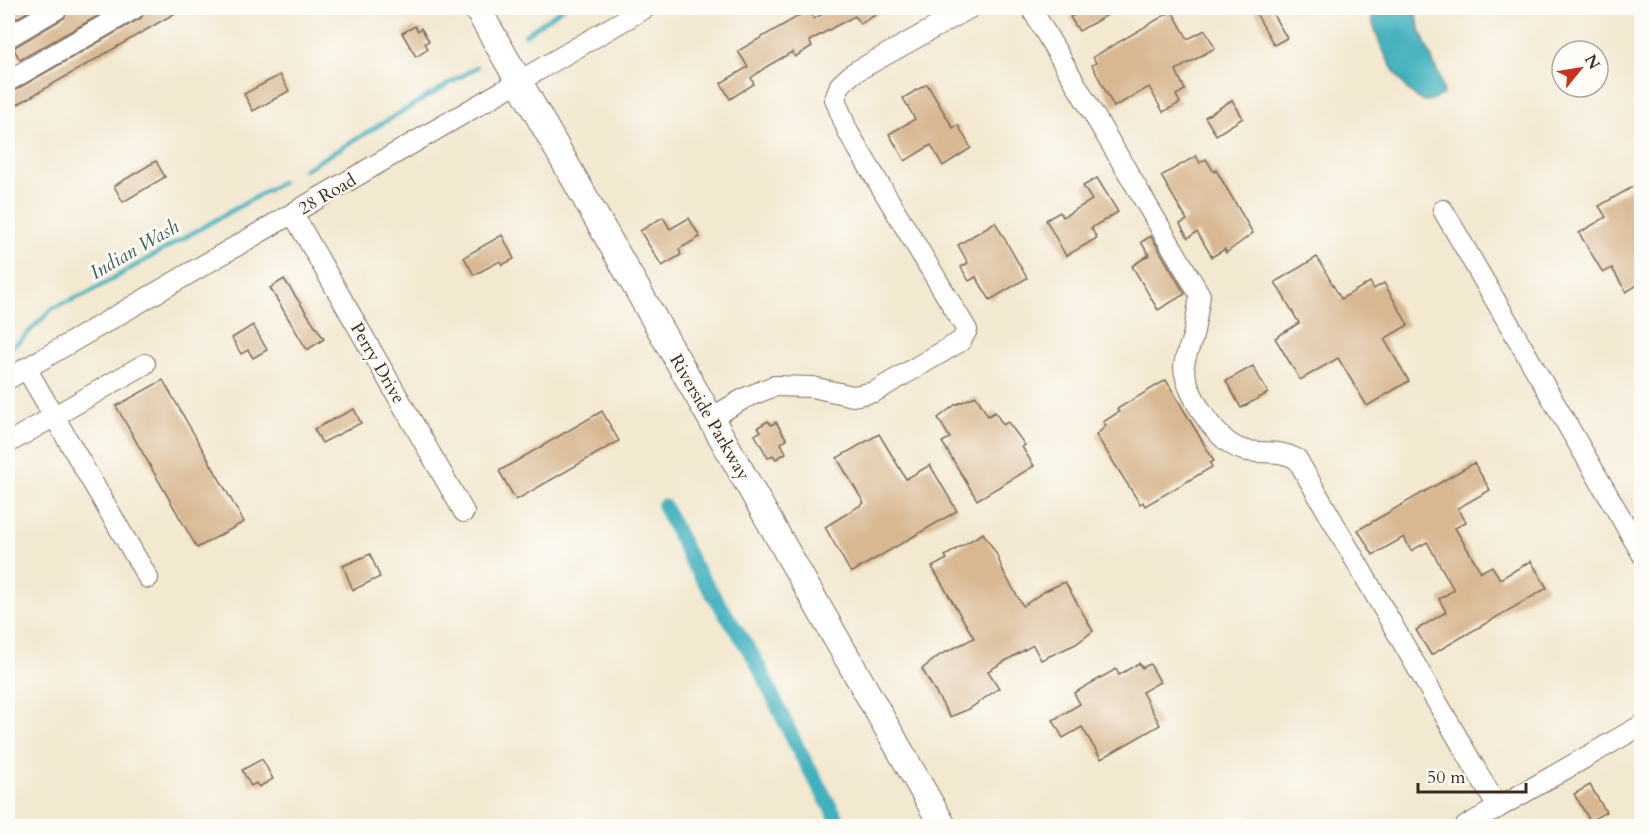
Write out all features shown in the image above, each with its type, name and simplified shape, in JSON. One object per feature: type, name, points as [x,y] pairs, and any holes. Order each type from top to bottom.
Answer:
[{"type":"main road","name":"Riverside Parkway","points":[[477,8],[943,826]]},
{"type":"street","points":[[8,37],[58,8]]},
{"type":"street","points":[[10,73],[135,8]]},
{"type":"street","name":"28 Road","points":[[8,379],[645,8]]},
{"type":"street","points":[[711,418],[745,398],[774,386],[812,387],[853,396],[874,392],[961,341],[967,330],[848,132],[835,99],[840,85],[853,73],[970,8]]},
{"type":"street","points":[[1031,8],[1200,295],[1193,336],[1184,364],[1189,386],[1211,425],[1225,441],[1244,450],[1282,451],[1297,459],[1498,808]]},
{"type":"street","points":[[1443,210],[1641,554]]},
{"type":"street","name":"Perry Drive","points":[[293,214],[464,512]]},
{"type":"street","points":[[8,443],[146,364]]},
{"type":"street","points":[[26,368],[148,578]]},
{"type":"street","points":[[1466,826],[1641,725]]},
{"type":"water","points":[[1371,8],[1416,8],[1417,19],[1440,79],[1443,94],[1433,100],[1424,101],[1413,95],[1404,85],[1380,44]]},
{"type":"building","points":[[8,8],[35,8],[8,23]]},
{"type":"building","points":[[70,8],[112,8],[20,60],[13,48],[64,18]]},
{"type":"building","points":[[147,8],[184,8],[8,110],[8,94],[141,18]]},
{"type":"building","points":[[833,8],[887,8],[860,24],[855,16],[809,41],[812,46],[795,57],[792,52],[766,67],[751,78],[754,84],[730,99],[721,83],[748,67],[738,51],[809,10],[814,19]]},
{"type":"building","points":[[1087,8],[1120,8],[1079,31],[1070,17]]},
{"type":"building","points":[[1253,8],[1269,8],[1287,38],[1274,45]]},
{"type":"building","points":[[1172,11],[1188,39],[1205,30],[1215,48],[1176,70],[1185,90],[1176,95],[1180,103],[1163,112],[1149,87],[1114,107],[1092,65],[1096,63],[1093,57]]},
{"type":"building","points":[[415,26],[418,31],[421,28],[429,41],[425,43],[428,49],[416,57],[402,33]]},
{"type":"building","points":[[280,75],[289,91],[253,111],[244,94]]},
{"type":"building","points":[[927,84],[953,128],[958,125],[971,148],[943,166],[931,145],[905,161],[889,134],[915,119],[903,98]]},
{"type":"building","points":[[1232,100],[1243,118],[1216,135],[1205,117]]},
{"type":"building","points":[[1196,156],[1200,163],[1206,159],[1214,172],[1216,170],[1253,233],[1226,253],[1225,249],[1212,257],[1197,232],[1188,238],[1180,224],[1187,220],[1161,176]]},
{"type":"building","points":[[156,161],[165,177],[123,202],[114,186]]},
{"type":"building","points":[[1097,178],[1118,212],[1091,228],[1097,238],[1066,256],[1046,220],[1060,212],[1063,217],[1092,200],[1083,186]]},
{"type":"building","points":[[1641,182],[1641,283],[1626,292],[1612,268],[1603,273],[1579,233],[1606,217],[1599,206]]},
{"type":"building","points":[[663,217],[670,229],[689,218],[700,237],[679,249],[681,255],[662,266],[640,231]]},
{"type":"building","points":[[995,222],[1027,278],[990,300],[976,277],[969,281],[961,267],[968,263],[958,245]]},
{"type":"building","points":[[502,235],[514,259],[502,265],[500,261],[474,275],[464,257]]},
{"type":"building","points":[[1151,236],[1185,294],[1158,310],[1132,266],[1149,255],[1141,242]]},
{"type":"building","points":[[1317,257],[1341,299],[1370,282],[1374,289],[1384,283],[1408,325],[1384,339],[1409,381],[1367,406],[1338,358],[1300,380],[1275,338],[1299,323],[1275,282]]},
{"type":"building","points":[[284,279],[324,339],[307,350],[270,288]]},
{"type":"building","points":[[253,325],[267,350],[253,358],[248,350],[241,354],[232,338]]},
{"type":"building","points":[[1253,366],[1268,393],[1241,408],[1226,381]]},
{"type":"building","points":[[163,380],[244,522],[197,548],[116,406]]},
{"type":"building","points":[[1166,380],[1214,461],[1210,463],[1212,467],[1145,506],[1143,502],[1140,504],[1096,435],[1106,426],[1103,422],[1119,412],[1117,409]]},
{"type":"building","points":[[976,396],[988,416],[995,412],[1003,425],[1008,422],[1025,445],[1022,447],[1034,466],[977,500],[942,442],[950,438],[938,418],[955,405]]},
{"type":"building","points":[[354,409],[361,423],[322,443],[314,429]]},
{"type":"building","points":[[602,411],[619,441],[516,500],[499,471]]},
{"type":"building","points":[[768,421],[771,425],[776,422],[787,440],[781,443],[786,453],[776,459],[773,455],[768,458],[755,435],[761,431],[758,427]]},
{"type":"building","points":[[879,434],[906,479],[930,465],[957,511],[851,573],[825,527],[864,503],[837,458]]},
{"type":"building","points":[[1474,463],[1490,490],[1458,508],[1466,522],[1455,528],[1481,572],[1492,566],[1500,579],[1531,561],[1547,588],[1431,655],[1416,630],[1446,612],[1439,599],[1454,590],[1427,542],[1411,551],[1404,537],[1373,555],[1358,530]]},
{"type":"building","points":[[983,533],[1023,606],[1045,591],[1065,582],[1093,631],[1076,644],[1041,660],[1033,645],[988,671],[999,688],[969,709],[950,717],[922,669],[940,655],[974,638],[932,567],[947,559],[945,556]]},
{"type":"building","points":[[370,554],[380,577],[353,590],[343,566]]},
{"type":"building","points":[[1139,663],[1142,668],[1150,664],[1160,682],[1142,692],[1160,725],[1101,759],[1082,727],[1063,738],[1053,720],[1080,704],[1074,693],[1116,669],[1119,675]]},
{"type":"building","points":[[262,759],[273,779],[259,787],[256,783],[251,786],[242,770]]},
{"type":"building","points":[[1590,785],[1606,812],[1590,821],[1574,794]]},
{"type":"waterway","name":"Indian Wash","points":[[525,35],[563,8]]},
{"type":"waterway","name":"Indian Wash","points":[[304,170],[477,67]]},
{"type":"waterway","name":"Indian Wash","points":[[8,349],[22,339],[53,308],[86,294],[282,182]]},
{"type":"waterway","points":[[664,506],[693,564],[755,659],[797,747],[841,826]]}]
